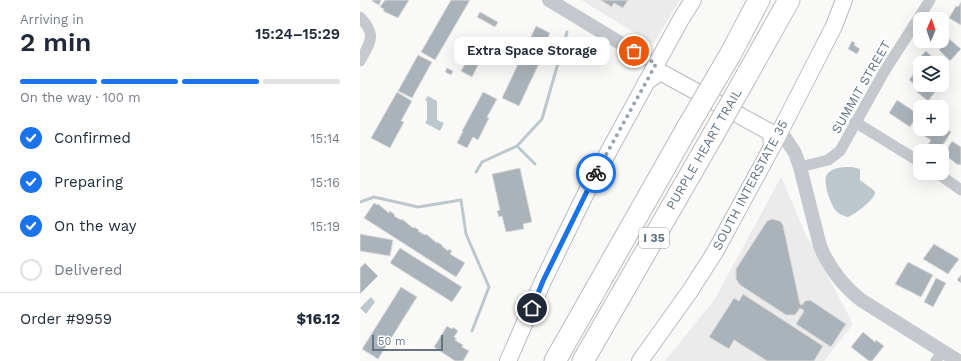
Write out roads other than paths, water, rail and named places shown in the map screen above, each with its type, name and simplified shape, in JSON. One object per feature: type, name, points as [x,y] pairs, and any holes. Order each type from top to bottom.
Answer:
[{"type":"highway","name":"PURPLE HEART TRAIL","points":[[555,361],[730,55],[759,0]]},
{"type":"highway","name":"PURPLE HEART TRAIL","points":[[583,361],[789,0]]},
{"type":"highway","points":[[588,361],[595,341]]},
{"type":"main road","points":[[508,361],[543,281],[587,191],[646,82],[693,0]]},
{"type":"main road","name":"SOUTH INTERSTATE 35","points":[[640,361],[690,291],[715,252],[772,147],[831,32],[844,0]]},
{"type":"main road","points":[[666,48],[666,61],[671,67],[769,120],[781,122],[783,124]]},
{"type":"main road","points":[[646,82],[659,73],[664,74],[768,131],[771,134],[772,147]]},
{"type":"street","points":[[549,0],[656,64]]},
{"type":"street","name":"SUMMIT STREET","points":[[800,167],[828,160],[840,151],[884,72],[930,0]]},
{"type":"street","points":[[360,17],[371,32],[367,48],[360,61]]},
{"type":"street","points":[[855,122],[913,158]]},
{"type":"street","points":[[783,124],[800,167],[820,246],[836,276],[861,300],[939,356],[958,361]]},
{"type":"street","points":[[947,180],[961,190]]},
{"type":"waterway","points":[[476,172],[482,162],[517,146],[542,119],[567,32]]},
{"type":"waterway","points":[[517,146],[535,164]]},
{"type":"waterway","points":[[360,202],[374,197],[418,207],[461,200],[466,234],[489,287],[472,331]]},
{"type":"place","name":"Extra Space Storage","points":[[634,51]]}]
